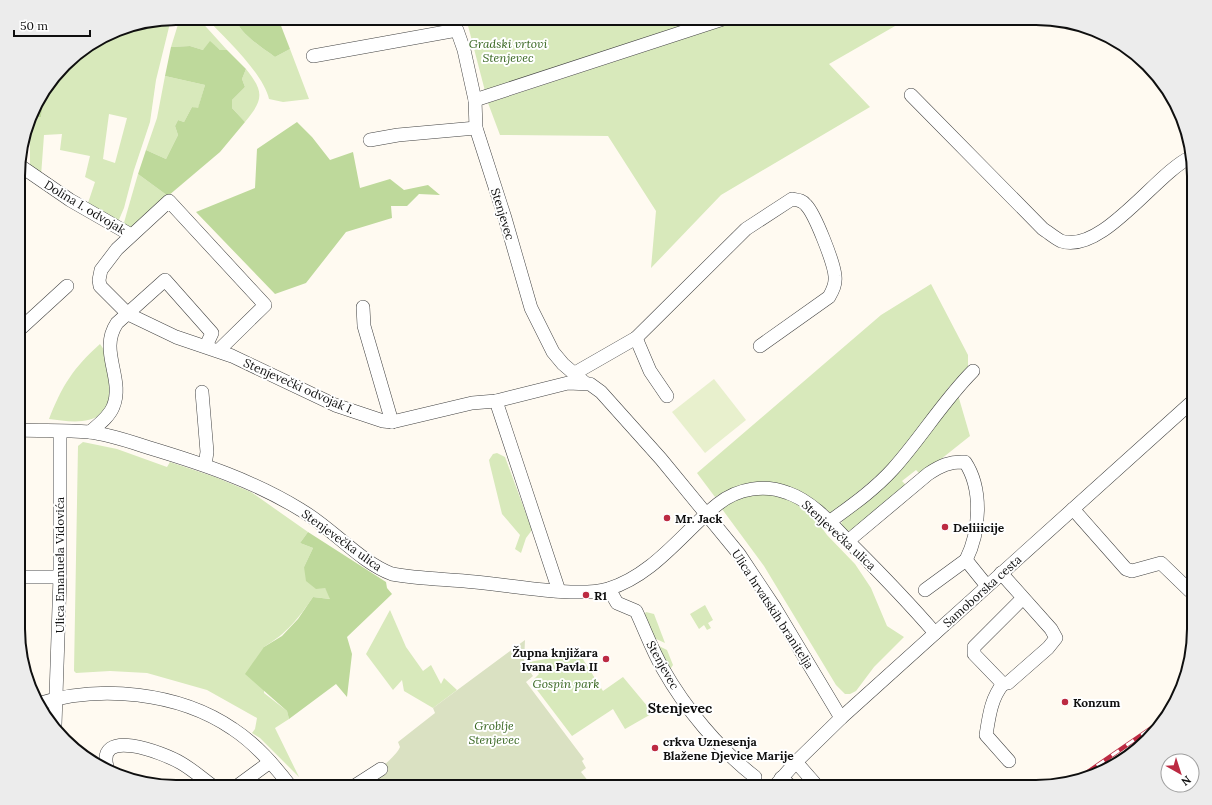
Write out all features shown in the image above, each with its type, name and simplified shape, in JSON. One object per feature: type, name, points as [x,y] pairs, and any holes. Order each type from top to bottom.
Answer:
[{"type":"street","points":[[475,100],[705,25]]},
{"type":"street","name":"Stenjevec","points":[[313,56],[457,30],[464,50],[475,100],[476,128],[505,218],[530,308],[552,352],[563,364],[584,382]]},
{"type":"street","points":[[911,95],[1043,229],[1061,241],[1086,240],[1105,229],[1186,160]]},
{"type":"street","points":[[370,140],[398,135],[476,128]]},
{"type":"street","name":"Dolina I. odvojak","points":[[25,169],[70,200],[131,235]]},
{"type":"street","points":[[575,373],[636,338],[746,229],[792,199],[802,201],[808,206],[820,232],[835,276],[834,287],[829,297],[760,346]]},
{"type":"street","points":[[131,235],[169,201],[265,305],[219,350]]},
{"type":"street","name":"Stenjevečki odvojak I.","points":[[131,235],[101,270],[98,280],[100,286],[128,314],[188,342],[219,350],[335,405],[383,421],[392,422],[472,403],[496,401],[552,386],[584,382]]},
{"type":"street","points":[[90,432],[103,421],[113,408],[116,385],[109,344],[113,330],[165,280],[212,333],[206,346]]},
{"type":"street","points":[[25,324],[67,286]]},
{"type":"street","points":[[363,307],[364,326],[392,422]]},
{"type":"street","points":[[636,338],[650,371],[667,396]]},
{"type":"street","points":[[829,522],[877,485],[893,469],[960,385],[973,371]]},
{"type":"street","name":"Ulica hrvatskih branitelja","points":[[584,382],[594,387],[615,407],[661,459],[706,516],[739,554],[775,608],[841,718]]},
{"type":"street","points":[[202,392],[207,452],[205,465]]},
{"type":"street","points":[[496,401],[559,591]]},
{"type":"street","name":"Samoborska cesta","points":[[780,780],[841,718],[1072,509],[1187,409]]},
{"type":"street","name":"Stenjevečka ulica","points":[[25,430],[90,432],[125,440],[205,465],[255,484],[300,509],[327,527],[379,569],[392,574],[559,591],[597,591],[609,589],[640,573],[718,504],[734,494],[749,489],[761,488],[778,490],[796,496],[829,522],[935,633]]},
{"type":"street","name":"Ulica Emanuela Vidovića","points":[[55,720],[60,577],[60,432]]},
{"type":"street","points":[[848,541],[928,474],[940,466],[954,461],[965,462],[971,471],[976,493],[977,523],[972,548],[966,560],[925,590]]},
{"type":"street","points":[[1072,509],[1126,569],[1132,571],[1161,563],[1187,588]]},
{"type":"street","points":[[966,560],[987,586]]},
{"type":"street","points":[[1001,573],[1056,635],[1056,641],[1008,683],[1002,684],[996,691],[986,735],[1009,761]]},
{"type":"street","points":[[25,577],[60,577]]},
{"type":"street","name":"Stenjevec","points":[[609,589],[617,604],[636,611],[662,667],[694,713],[724,750],[755,777]]},
{"type":"street","points":[[1002,684],[974,654],[974,647],[1023,598]]},
{"type":"street","points":[[44,702],[57,699],[100,693],[137,696],[171,702],[205,714],[232,728],[254,745],[285,780]]},
{"type":"street","points":[[106,763],[105,759],[107,751],[110,748],[119,745],[140,748],[164,754],[182,764],[204,780]]},
{"type":"street","points":[[246,780],[270,762]]},
{"type":"street","points":[[796,762],[812,780]]},
{"type":"street","points":[[364,780],[380,769]]},
{"type":"green space","points":[[170,25],[156,80],[150,122],[134,170],[124,208],[118,222],[87,206],[95,182],[85,177],[90,156],[60,150],[62,134],[44,135],[41,176],[30,168],[30,137],[36,118],[41,117],[45,100],[62,76],[76,62],[92,50],[118,36],[127,33],[156,26]],"holes":[[[109,114],[127,118],[115,163],[103,159]]]},
{"type":"green space","points":[[178,25],[204,25],[227,50],[220,50],[215,46],[203,50],[190,46],[171,47]]},
{"type":"green space","points":[[213,25],[239,25],[241,29],[258,45],[275,57],[290,49],[309,99],[283,102],[269,99],[259,78],[233,46]]},
{"type":"green space","points":[[239,25],[281,25],[290,49],[275,57],[258,45],[241,29]]},
{"type":"green space","name":"Gradski vrtovi Stenjevec","points":[[468,25],[687,25],[485,91]]},
{"type":"green space","points":[[726,25],[897,25],[829,64],[870,107],[721,195],[651,268],[656,211],[608,136],[500,135],[488,103]]},
{"type":"green space","points":[[210,41],[220,50],[227,50],[246,69],[242,79],[245,87],[232,100],[232,108],[245,122],[220,152],[168,196],[138,174],[146,150],[166,159],[178,135],[175,126],[178,120],[184,122],[192,107],[198,108],[205,85],[165,76],[171,47],[190,46],[203,50]]},
{"type":"green space","points":[[246,69],[259,90],[259,96],[256,107],[245,122],[232,108],[232,100],[245,87],[242,79]]},
{"type":"green space","points":[[165,76],[205,85],[198,109],[192,107],[184,122],[178,120],[175,126],[178,135],[166,159],[146,150],[157,118]]},
{"type":"green space","points":[[43,104],[41,117],[37,117]]},
{"type":"green space","points":[[297,122],[312,137],[330,160],[353,152],[360,188],[390,179],[404,190],[428,185],[440,195],[419,194],[407,206],[391,206],[392,218],[346,232],[306,283],[275,294],[196,212],[255,188],[257,149]]},
{"type":"green space","points":[[138,174],[168,196],[131,229],[123,226]]},
{"type":"green space","points":[[931,284],[968,355],[968,369],[949,387],[934,412],[886,468],[832,514],[801,492],[790,487],[768,482],[757,482],[735,487],[715,497],[697,473],[881,315]]},
{"type":"green space","points":[[100,344],[108,357],[111,370],[110,395],[105,409],[101,414],[90,420],[69,421],[49,419],[69,378],[82,361]]},
{"type":"green space","points":[[714,379],[746,420],[705,453],[672,412]]},
{"type":"green space","points":[[958,395],[970,436],[921,475],[916,470],[902,481],[907,486],[852,530],[846,531],[840,526],[845,516]]},
{"type":"green space","points":[[83,442],[117,449],[167,467],[170,462],[215,477],[251,492],[308,532],[300,543],[313,548],[304,567],[325,588],[331,599],[313,597],[292,625],[264,647],[264,693],[287,711],[289,719],[275,728],[299,777],[260,738],[252,733],[255,729],[257,718],[207,690],[147,673],[110,671],[76,673],[74,671],[78,446]]},
{"type":"green space","points":[[497,453],[505,457],[532,530],[526,538],[521,553],[515,549],[520,535],[502,514],[490,465],[489,460],[493,454]]},
{"type":"green space","points":[[767,494],[783,496],[811,513],[827,535],[855,564],[871,588],[887,626],[904,637],[874,667],[856,691],[850,694],[845,694],[836,685],[764,566],[722,509],[724,506],[743,496]]},
{"type":"green space","points":[[308,532],[386,582],[387,588],[392,594],[347,637],[352,654],[347,697],[336,684],[289,719],[287,711],[245,674],[264,647],[282,636],[298,619],[313,597],[330,599],[325,588],[316,589],[306,581],[304,567],[313,548],[300,543]]},
{"type":"green space","points":[[705,605],[713,620],[708,623],[711,628],[707,630],[704,625],[699,629],[690,614]]},
{"type":"green space","points":[[390,610],[406,647],[423,671],[431,665],[441,684],[444,678],[457,690],[433,708],[404,691],[402,680],[393,690],[366,654]]},
{"type":"green space","points":[[646,612],[654,614],[665,643],[654,638],[644,615]]},
{"type":"green space","name":"Groblje Stenjevec","points":[[525,640],[524,663],[533,676],[526,682],[584,759],[582,761],[586,768],[581,772],[587,780],[366,780],[393,757],[400,747],[398,742],[435,713],[433,708]]},
{"type":"green space","points":[[657,645],[667,650],[673,665],[669,671]]},
{"type":"green space","name":"Gospin park","points":[[579,653],[603,691],[623,677],[653,713],[625,729],[613,709],[572,736],[531,682],[539,674],[529,662]]},
{"type":"railway","points":[[1090,770],[1150,729]]},
{"type":"place","name":"Mr. Jack","points":[[667,518]]},
{"type":"place","name":"Deliiicije","points":[[945,527]]},
{"type":"place","name":"R1","points":[[586,595]]},
{"type":"place","name":"Župna knjižara Ivana Pavla II","points":[[606,659]]},
{"type":"place","name":"Konzum","points":[[1065,702]]},
{"type":"place","name":"crkva Uznesenja Blažene Djevice Marije","points":[[655,748]]},
{"type":"district","name":"Stenjevec","points":[[680,708]]}]
